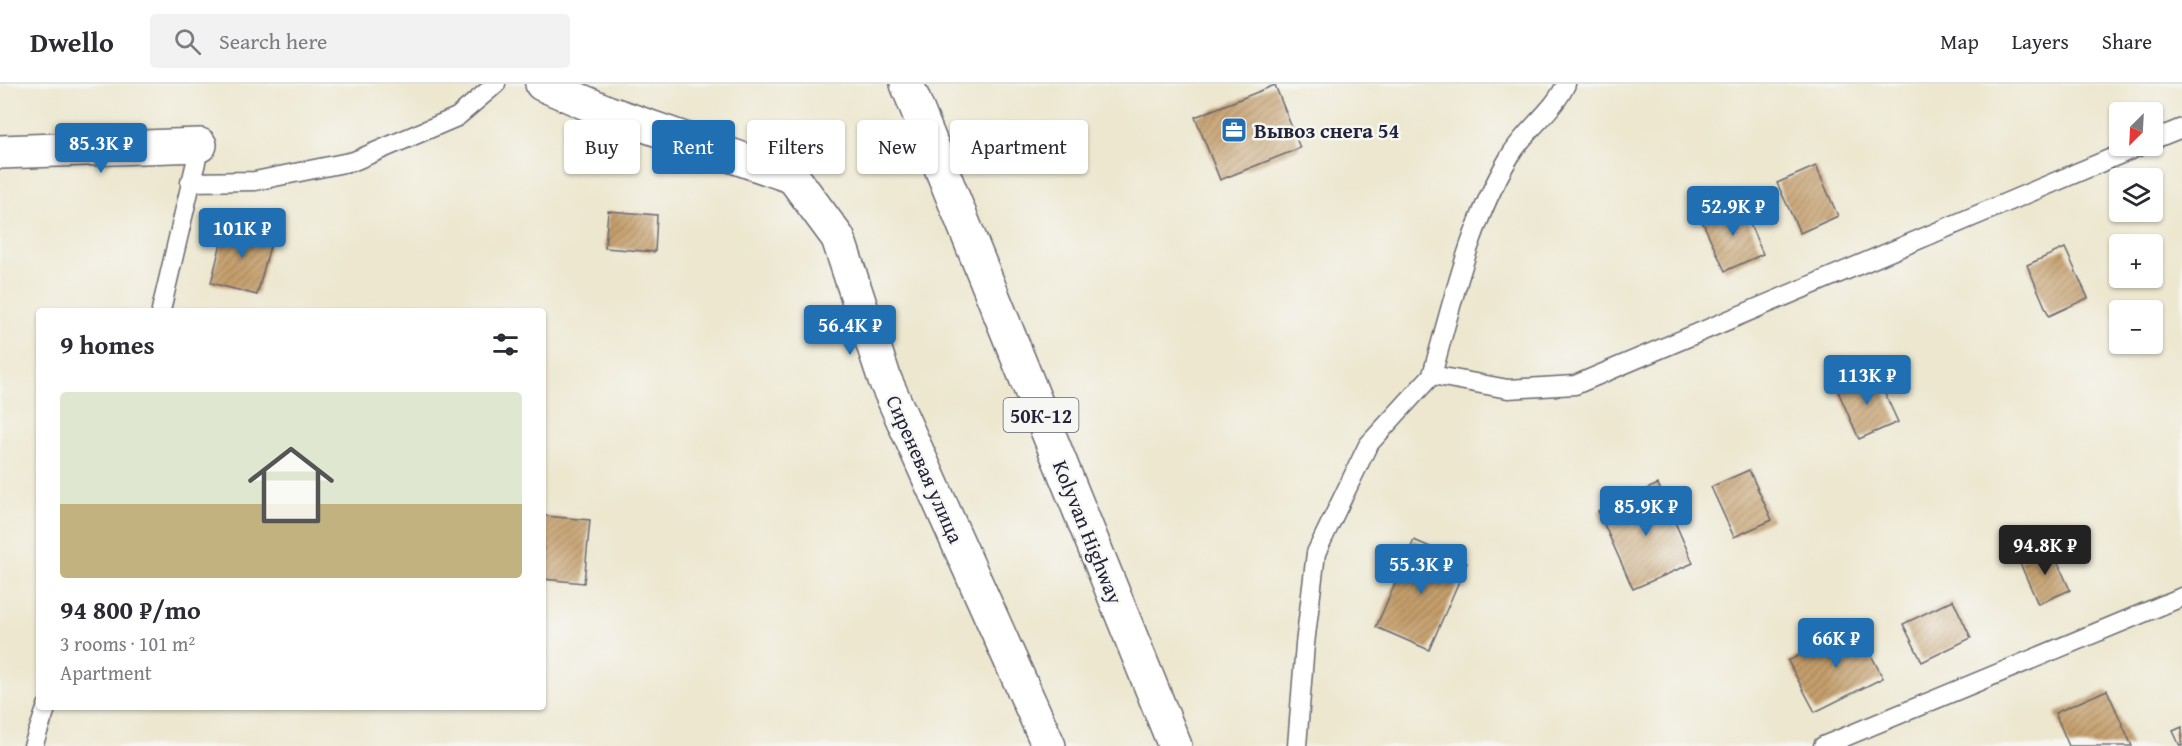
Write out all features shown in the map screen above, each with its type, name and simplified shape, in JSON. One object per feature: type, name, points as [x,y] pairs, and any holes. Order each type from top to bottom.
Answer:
[{"type":"street","name":"Сиреневая улица","points":[[542,84],[607,112],[793,177],[838,238],[885,380],[1049,746]]},
{"type":"street","name":"Kolyvan Highway","points":[[907,84],[1175,746]]},
{"type":"street","points":[[0,152],[200,145]]},
{"type":"lane","points":[[190,182],[255,181],[354,161],[457,117],[496,84]]},
{"type":"lane","points":[[1297,746],[1305,644],[1316,553],[1368,446],[1432,375],[1460,272],[1483,209],[1511,154],[1566,84]]},
{"type":"lane","points":[[2163,136],[2182,128]]},
{"type":"lane","points":[[161,308],[200,145]]},
{"type":"lane","points":[[1432,375],[1508,389],[1575,385],[2116,156]]},
{"type":"lane","points":[[1823,746],[2182,597]]},
{"type":"lane","points":[[33,746],[45,710]]},
{"type":"building","points":[[1275,85],[1300,148],[1220,180],[1195,117]]},
{"type":"building","points":[[1816,166],[1838,216],[1800,233],[1777,183]]},
{"type":"building","points":[[1741,204],[1763,254],[1725,271],[1702,221]]},
{"type":"building","points":[[608,211],[657,215],[655,252],[605,248]]},
{"type":"building","points":[[226,223],[273,235],[257,295],[211,283]]},
{"type":"building","points":[[2065,248],[2088,298],[2049,316],[2027,265]]},
{"type":"building","points":[[1875,372],[1898,422],[1859,439],[1837,389]]},
{"type":"building","points":[[1749,470],[1772,520],[1734,537],[1711,487]]},
{"type":"building","points":[[1658,484],[1693,563],[1633,589],[1598,511]]},
{"type":"building","points":[[546,516],[590,520],[584,583],[546,579]]},
{"type":"building","points":[[1414,540],[1467,563],[1429,650],[1376,627]]},
{"type":"building","points":[[2051,547],[2070,590],[2038,604],[2019,561]]},
{"type":"building","points":[[1953,600],[1971,638],[1922,662],[1903,624]]},
{"type":"building","points":[[1856,626],[1883,678],[1815,712],[1788,661]]},
{"type":"building","points":[[2107,690],[2132,746],[2069,746],[2055,713]]},
{"type":"building","points":[[2182,727],[2182,746],[2180,746],[2173,731]]},
{"type":"place","name":"Вывоз снега 54","points":[[1234,130]]}]
